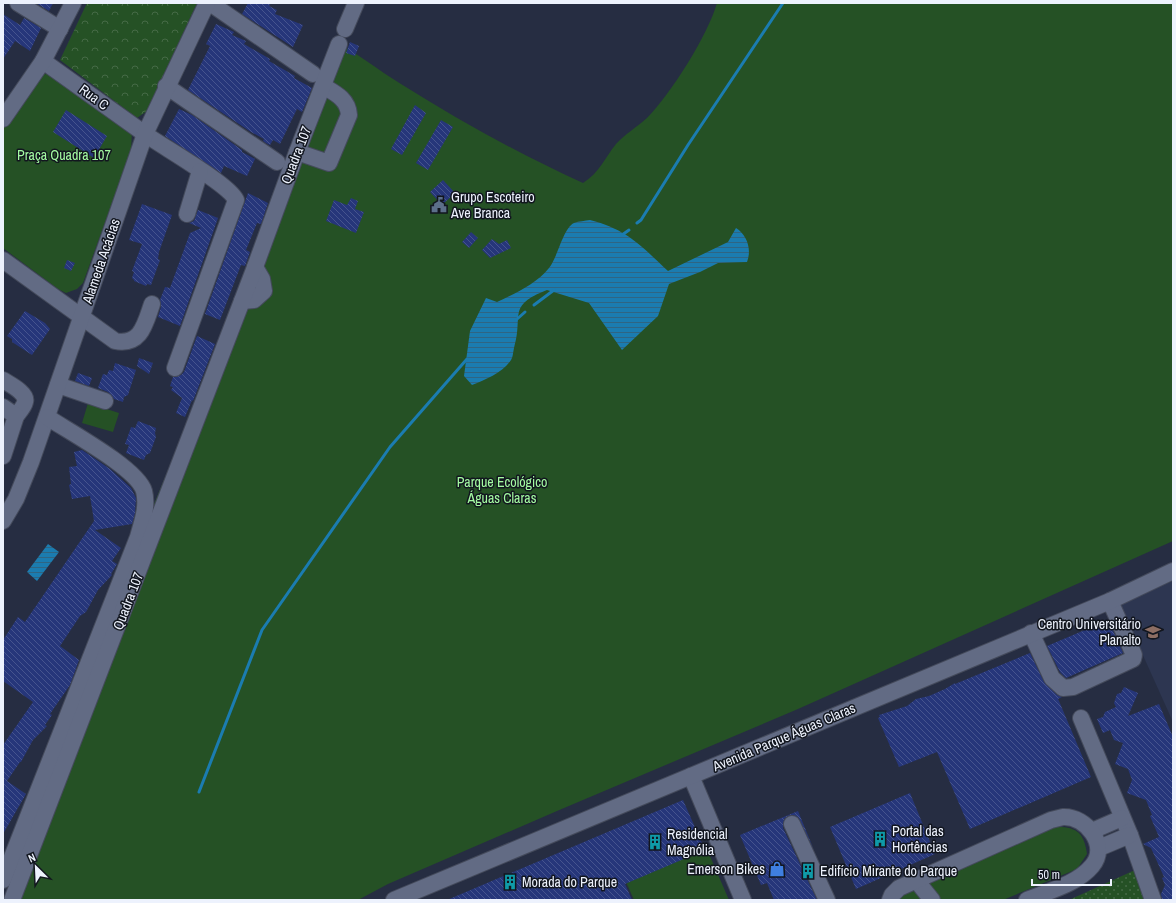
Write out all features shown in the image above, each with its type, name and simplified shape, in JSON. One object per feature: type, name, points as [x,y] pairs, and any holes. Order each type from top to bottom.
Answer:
[{"type":"street","points":[[18,3],[60,29]]},
{"type":"street","points":[[3,119],[43,61],[73,3]]},
{"type":"street","name":"Alameda Acácias","points":[[3,521],[16,499],[46,418],[145,134],[166,86],[207,3]]},
{"type":"street","points":[[210,3],[341,96],[345,102],[349,109],[346,122],[328,163],[297,152]]},
{"type":"street","points":[[346,29],[356,3]]},
{"type":"street","name":"Quadra 107","points":[[12,900],[255,267],[297,152],[318,80],[339,44]]},
{"type":"street","name":"Rua C","points":[[43,61],[234,195],[236,200],[175,368]]},
{"type":"street","points":[[166,86],[277,162]]},
{"type":"street","points":[[186,214],[200,171]]},
{"type":"street","points":[[3,260],[115,341],[123,343],[131,342],[144,328],[152,304]]},
{"type":"street","points":[[3,380],[23,395],[25,399],[25,402],[16,416],[3,456]]},
{"type":"street","points":[[58,385],[105,400]]},
{"type":"street","points":[[3,407],[16,416]]},
{"type":"street","points":[[3,880],[138,537],[146,507],[144,491],[136,477],[119,464],[46,418]]},
{"type":"street","name":"Avenida Parque Águas Claras","points":[[394,900],[1110,600],[1173,571]]},
{"type":"street","points":[[1031,633],[1055,682],[1063,688],[1073,687],[1133,659],[1134,655],[1110,600]]},
{"type":"street","points":[[1081,718],[1130,835],[1153,900]]},
{"type":"street","points":[[691,776],[743,900]]},
{"type":"street","points":[[890,900],[892,894],[899,888],[1051,820],[1063,817],[1076,820],[1084,824],[1092,831],[1099,848],[1097,860],[1082,876],[1031,899]]},
{"type":"street","points":[[1092,831],[1122,818]]},
{"type":"street","points":[[792,824],[827,900]]},
{"type":"street","points":[[1099,848],[1130,835]]},
{"type":"street","points":[[916,880],[932,900]]},
{"type":"shaded area","name":"Centro Universitário Planalto","points":[[1173,581],[1173,722],[1119,602]]},
{"type":"green space","points":[[87,3],[197,3],[147,111],[137,118],[60,60]]},
{"type":"green space","name":"Parque Ecológico Águas Claras","points":[[717,3],[1173,3],[1173,541],[798,709],[388,884],[358,900],[5,900],[146,523],[188,422],[332,40],[468,124],[537,161],[583,183],[598,170],[616,144],[647,118],[666,95],[687,64],[706,31]]},
{"type":"green space","name":"Praça Quadra 107","points":[[52,73],[132,131],[131,151],[83,283],[77,289],[66,293],[58,289],[3,248],[3,128],[40,75]]},
{"type":"green space","points":[[88,403],[119,413],[113,432],[82,423]]},
{"type":"green space","points":[[1054,827],[1073,829],[1078,832],[1084,840],[1087,854],[1077,869],[1003,900],[897,900],[908,889]]},
{"type":"green space","points":[[706,847],[729,900],[634,900],[626,882]]},
{"type":"green space","points":[[1135,870],[1149,900],[1069,900]]},
{"type":"water","points":[[590,220],[603,224],[624,234],[641,246],[668,271],[728,242],[736,228],[743,234],[748,243],[749,252],[747,262],[718,263],[669,284],[658,316],[622,350],[589,303],[547,290],[526,301],[521,307],[517,337],[511,360],[503,369],[472,385],[464,376],[470,331],[486,298],[497,302],[525,288],[538,279],[549,268],[570,226],[576,222]]},
{"type":"water","points":[[48,544],[59,552],[37,581],[27,572]]},
{"type":"building","points":[[36,3],[53,3],[49,11]]},
{"type":"building","points":[[248,3],[271,3],[269,6],[277,10],[275,14],[303,25],[293,47],[242,14]]},
{"type":"building","points":[[3,14],[20,25],[24,18],[41,28],[30,51],[15,41],[3,59]]},
{"type":"building","points":[[216,24],[234,32],[232,35],[246,41],[244,44],[270,59],[269,61],[312,88],[302,112],[297,109],[280,144],[273,140],[270,145],[266,143],[263,141],[264,139],[188,90],[210,46],[206,44]]},
{"type":"building","points":[[350,42],[359,46],[355,56],[346,53]]},
{"type":"building","points":[[415,105],[426,113],[402,155],[391,149]]},
{"type":"building","points":[[179,109],[192,115],[242,150],[242,152],[255,159],[247,176],[224,166],[221,173],[165,136]]},
{"type":"building","points":[[66,110],[107,136],[94,158],[53,132]]},
{"type":"building","points":[[441,120],[453,127],[428,170],[416,163]]},
{"type":"building","points":[[443,180],[455,193],[442,205],[430,192]]},
{"type":"building","points":[[248,193],[268,203],[261,224],[257,223],[246,250],[250,252],[245,266],[241,265],[220,320],[205,314]]},
{"type":"building","points":[[351,198],[358,201],[355,209],[364,212],[356,233],[326,221],[334,200],[347,205]]},
{"type":"building","points":[[142,204],[172,215],[159,252],[158,259],[160,260],[151,285],[147,284],[146,286],[134,281],[132,278],[134,272],[132,271],[142,244],[129,240]]},
{"type":"building","points":[[198,210],[218,218],[180,326],[158,317],[161,307],[160,300],[165,287],[170,288],[190,233],[201,228],[189,223],[194,221]]},
{"type":"building","points":[[471,232],[478,238],[469,248],[462,242]]},
{"type":"building","points":[[492,239],[499,244],[507,240],[511,248],[490,258],[482,250]]},
{"type":"building","points":[[67,260],[75,263],[71,271],[64,268]]},
{"type":"building","points":[[25,311],[45,323],[50,329],[32,355],[12,342],[12,339],[7,336]]},
{"type":"building","points":[[197,336],[215,344],[193,401],[192,400],[185,417],[176,413],[182,398],[171,390],[173,387],[170,386],[173,377],[181,375],[184,372]]},
{"type":"building","points":[[139,358],[153,363],[149,374],[137,366]]},
{"type":"building","points":[[115,363],[136,370],[128,395],[124,397],[123,402],[114,399],[108,392],[98,388],[103,374],[107,375],[109,370],[113,371]]},
{"type":"building","points":[[78,373],[92,378],[89,386],[75,381]]},
{"type":"building","points":[[138,421],[156,428],[156,437],[150,453],[146,455],[144,460],[126,453],[129,445],[125,444],[131,427],[135,428]]},
{"type":"building","points":[[82,450],[110,469],[131,488],[136,498],[135,513],[132,524],[95,530],[121,548],[112,561],[117,564],[111,574],[112,575],[98,590],[86,612],[80,616],[60,646],[79,660],[70,685],[50,714],[52,715],[45,725],[47,726],[33,740],[21,762],[7,781],[26,794],[3,834],[3,745],[33,702],[3,681],[3,640],[18,617],[25,622],[94,521],[90,496],[72,499],[69,485],[71,484],[69,467],[77,466],[74,452]]},
{"type":"building","points":[[1109,622],[1123,653],[1066,678],[1060,672],[1047,646],[1092,627],[1093,629]]},
{"type":"building","points":[[1030,653],[1044,682],[1057,695],[1062,697],[1058,699],[1091,777],[970,829],[937,752],[899,767],[878,718],[880,717],[879,715],[907,706],[916,699],[929,696],[955,683]]},
{"type":"building","points":[[1124,687],[1138,693],[1128,716],[1159,704],[1173,737],[1173,900],[1162,900],[1161,894],[1165,885],[1162,878],[1164,877],[1151,848],[1143,844],[1159,837],[1150,816],[1152,815],[1146,800],[1127,793],[1132,780],[1128,769],[1115,764],[1123,743],[1114,740],[1110,730],[1103,733],[1097,719],[1103,717],[1105,712],[1116,707],[1114,703],[1117,694],[1121,693]]},
{"type":"building","name":"Portal das Hortências","points":[[910,793],[935,854],[856,889],[830,827]]},
{"type":"building","points":[[683,800],[705,850],[625,884],[632,900],[447,900]]},
{"type":"building","points":[[798,811],[814,850],[798,817],[793,815],[788,816],[784,819],[783,828],[817,900],[774,900],[767,883],[761,885],[740,835]]},
{"type":"waterway","points":[[637,223],[641,220],[688,145],[783,3]]},
{"type":"waterway","points":[[622,235],[629,230]]},
{"type":"waterway","points":[[534,305],[554,290]]},
{"type":"waterway","points":[[516,320],[525,312]]},
{"type":"waterway","points":[[199,792],[262,630],[390,447],[467,359]]},
{"type":"place","name":"Grupo Escoteiro Ave Branca","points":[[439,205]]},
{"type":"place","name":"Centro Universitário Planalto","points":[[1153,632]]},
{"type":"place","name":"Portal das Hortências","points":[[880,839]]},
{"type":"place","name":"Residencial Magnólia","points":[[655,842]]},
{"type":"place","name":"Emerson Bikes","points":[[777,869]]},
{"type":"place","name":"Edifício Mirante do Parque","points":[[808,871]]},
{"type":"place","name":"Morada do Parque","points":[[510,882]]}]
